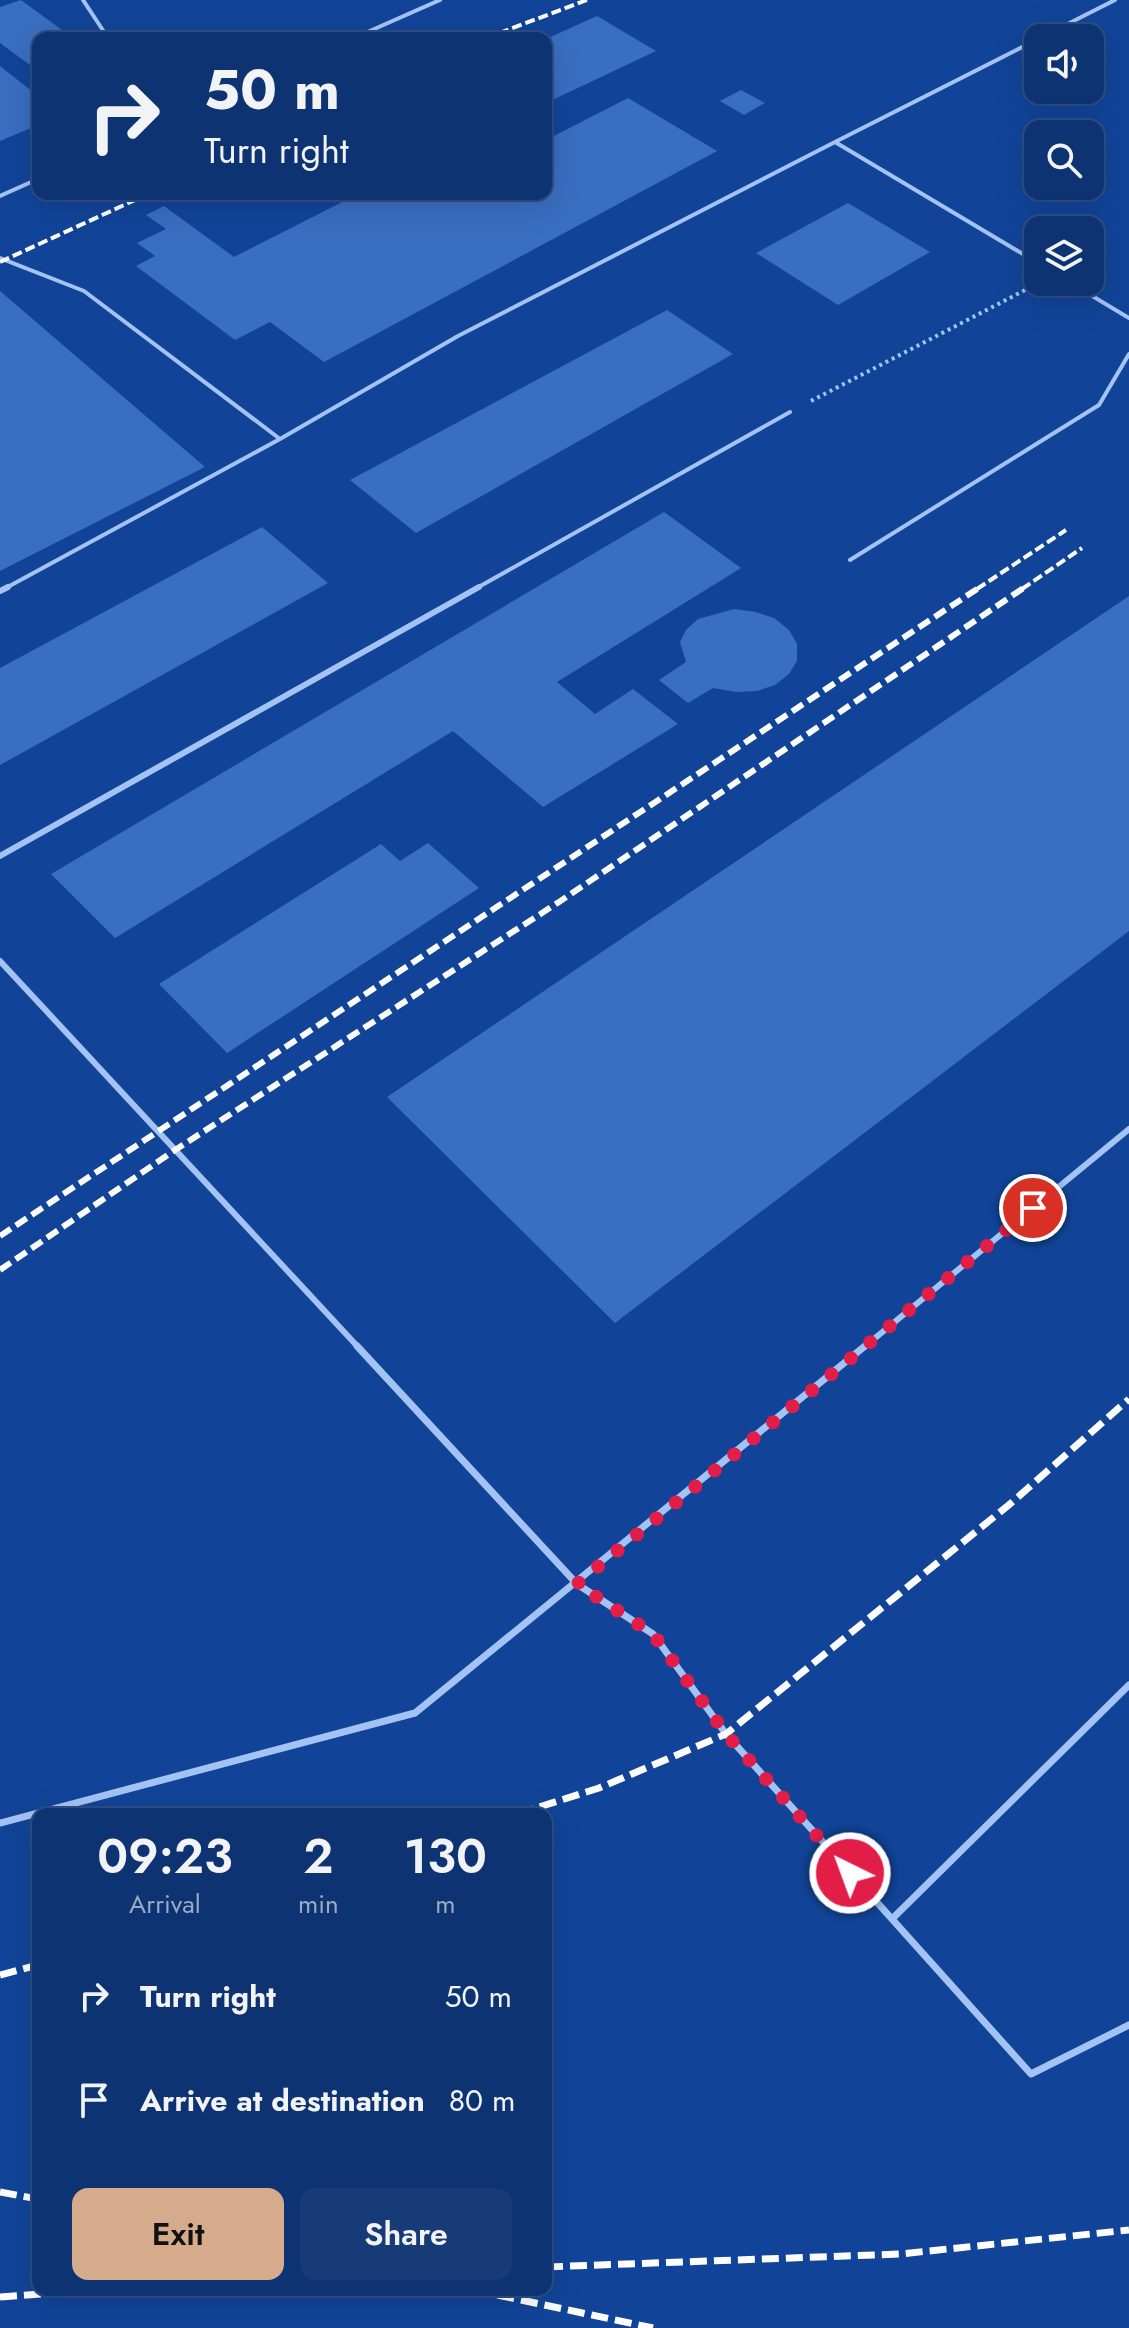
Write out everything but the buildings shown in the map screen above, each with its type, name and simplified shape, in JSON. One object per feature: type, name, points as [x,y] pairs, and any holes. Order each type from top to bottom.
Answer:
[{"type":"lane","points":[[83,0],[92,7],[101,32]]},
{"type":"lane","points":[[367,32],[440,0]]},
{"type":"lane","points":[[1067,24],[1115,0]]},
{"type":"lane","points":[[0,591],[280,439],[458,336],[1024,46]]},
{"type":"lane","points":[[835,142],[1024,255]]},
{"type":"lane","points":[[0,196],[32,182]]},
{"type":"lane","points":[[0,258],[84,291],[280,439]]},
{"type":"lane","points":[[1092,296],[1129,318]]},
{"type":"lane","points":[[850,560],[1099,405],[1129,354]]},
{"type":"lane","points":[[0,856],[790,412]]},
{"type":"lane","points":[[0,961],[577,1584],[653,1634],[726,1734],[1031,2074],[1129,2025]]},
{"type":"lane","points":[[57,1808],[415,1713],[577,1584],[1129,1129]]},
{"type":"lane","points":[[892,1919],[1129,1685]]},
{"type":"lane","points":[[0,1823],[32,1815]]},
{"type":"path","points":[[790,412],[1024,291]]},
{"type":"railway","points":[[502,32],[587,0]]},
{"type":"railway","points":[[0,262],[135,200]]},
{"type":"railway","points":[[977,589],[1066,530]]},
{"type":"railway","points":[[1022,589],[1082,548]]},
{"type":"railway","points":[[0,1236],[980,587]]},
{"type":"railway","points":[[0,1270],[175,1150],[559,902],[1025,587]]},
{"type":"railway","points":[[536,1808],[599,1788],[726,1734],[1010,1504],[1129,1399]]},
{"type":"railway","points":[[0,1975],[32,1967]]},
{"type":"railway","points":[[0,2192],[32,2198]]},
{"type":"railway","points":[[552,2267],[900,2254],[1129,2230]]},
{"type":"railway","points":[[0,2297],[32,2295]]},
{"type":"railway","points":[[502,2296],[653,2328]]},
{"type":"route","points":[[850,1873],[726,1734],[653,1634],[577,1584],[1033,1208]]}]
